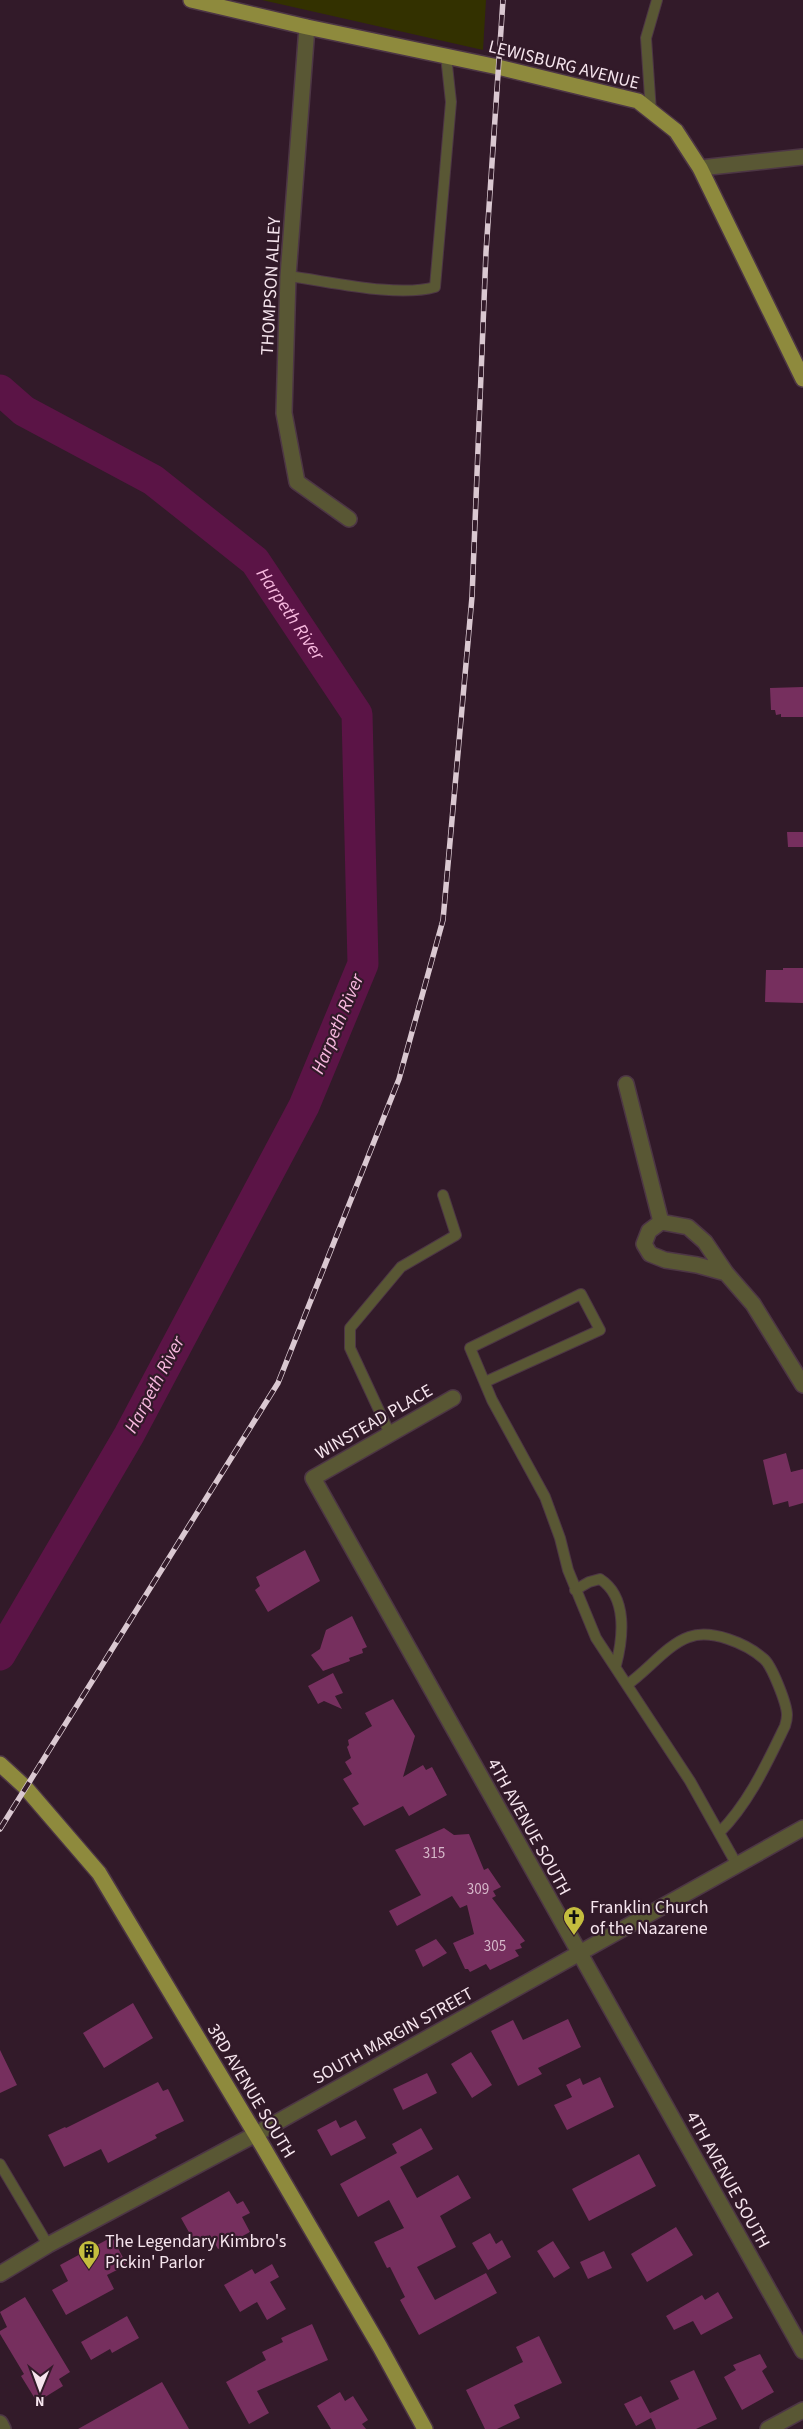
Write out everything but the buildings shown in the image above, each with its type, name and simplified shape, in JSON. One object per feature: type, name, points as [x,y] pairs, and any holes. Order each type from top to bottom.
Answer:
[{"type":"main road","name":"LEWISBURG AVENUE","points":[[191,0],[446,56],[638,101],[676,130],[700,168],[803,379]]},
{"type":"main road","name":"3RD AVENUE SOUTH","points":[[0,1764],[19,1781],[99,1873],[256,2134],[380,2347],[425,2429]]},
{"type":"street","name":"THOMPSON ALLEY","points":[[307,27],[288,276],[284,413],[297,482],[349,519]]},
{"type":"street","points":[[700,168],[803,157]]},
{"type":"street","points":[[626,1084],[661,1222]]},
{"type":"street","points":[[726,1273],[697,1265],[665,1260],[650,1254],[644,1244],[649,1231],[661,1222],[688,1227],[705,1242],[726,1273],[753,1304],[803,1385]]},
{"type":"street","name":"WINSTEAD PLACE","points":[[313,1478],[453,1398]]},
{"type":"street","name":"4TH AVENUE SOUTH","points":[[313,1478],[803,2350]]},
{"type":"street","name":"SOUTH MARGIN STREET","points":[[0,2274],[48,2245],[256,2134],[803,1828]]},
{"type":"street","points":[[768,2429],[803,2410]]},
{"type":"street","points":[[0,2424],[3,2429]]},
{"type":"lane","points":[[651,112],[646,38],[657,0]]},
{"type":"lane","points":[[288,276],[420,291],[435,287],[451,102],[446,56]]},
{"type":"lane","points":[[390,1434],[350,1348],[350,1328],[401,1267],[456,1235],[443,1195]]},
{"type":"lane","points":[[485,1382],[600,1330],[581,1294],[470,1348],[492,1400],[545,1497],[560,1538],[568,1570],[596,1638],[616,1665],[690,1781],[737,1864]]},
{"type":"lane","points":[[576,1590],[589,1582],[600,1579],[608,1584],[619,1606],[622,1626],[621,1646],[616,1665]]},
{"type":"lane","points":[[628,1684],[649,1669],[674,1644],[699,1634],[734,1641],[751,1649],[766,1660],[785,1703],[788,1715],[785,1726],[747,1798],[731,1821],[719,1833]]},
{"type":"lane","points":[[0,2164],[48,2245]]},
{"type":"shaded area","points":[[262,0],[486,0],[483,50]]},
{"type":"waterway","name":"Harpeth River","points":[[0,390],[24,411],[153,480],[255,561],[357,714],[363,964],[304,1106],[129,1435],[0,1655]]},
{"type":"railway","points":[[0,1829],[278,1383],[399,1079],[443,920],[472,597],[486,252],[503,0]]},
{"type":"place","name":"Franklin Church of the Nazarene","points":[[574,1936]]},
{"type":"place","name":"The Legendary Kimbro's Pickin' Parlor","points":[[89,2270]]}]
